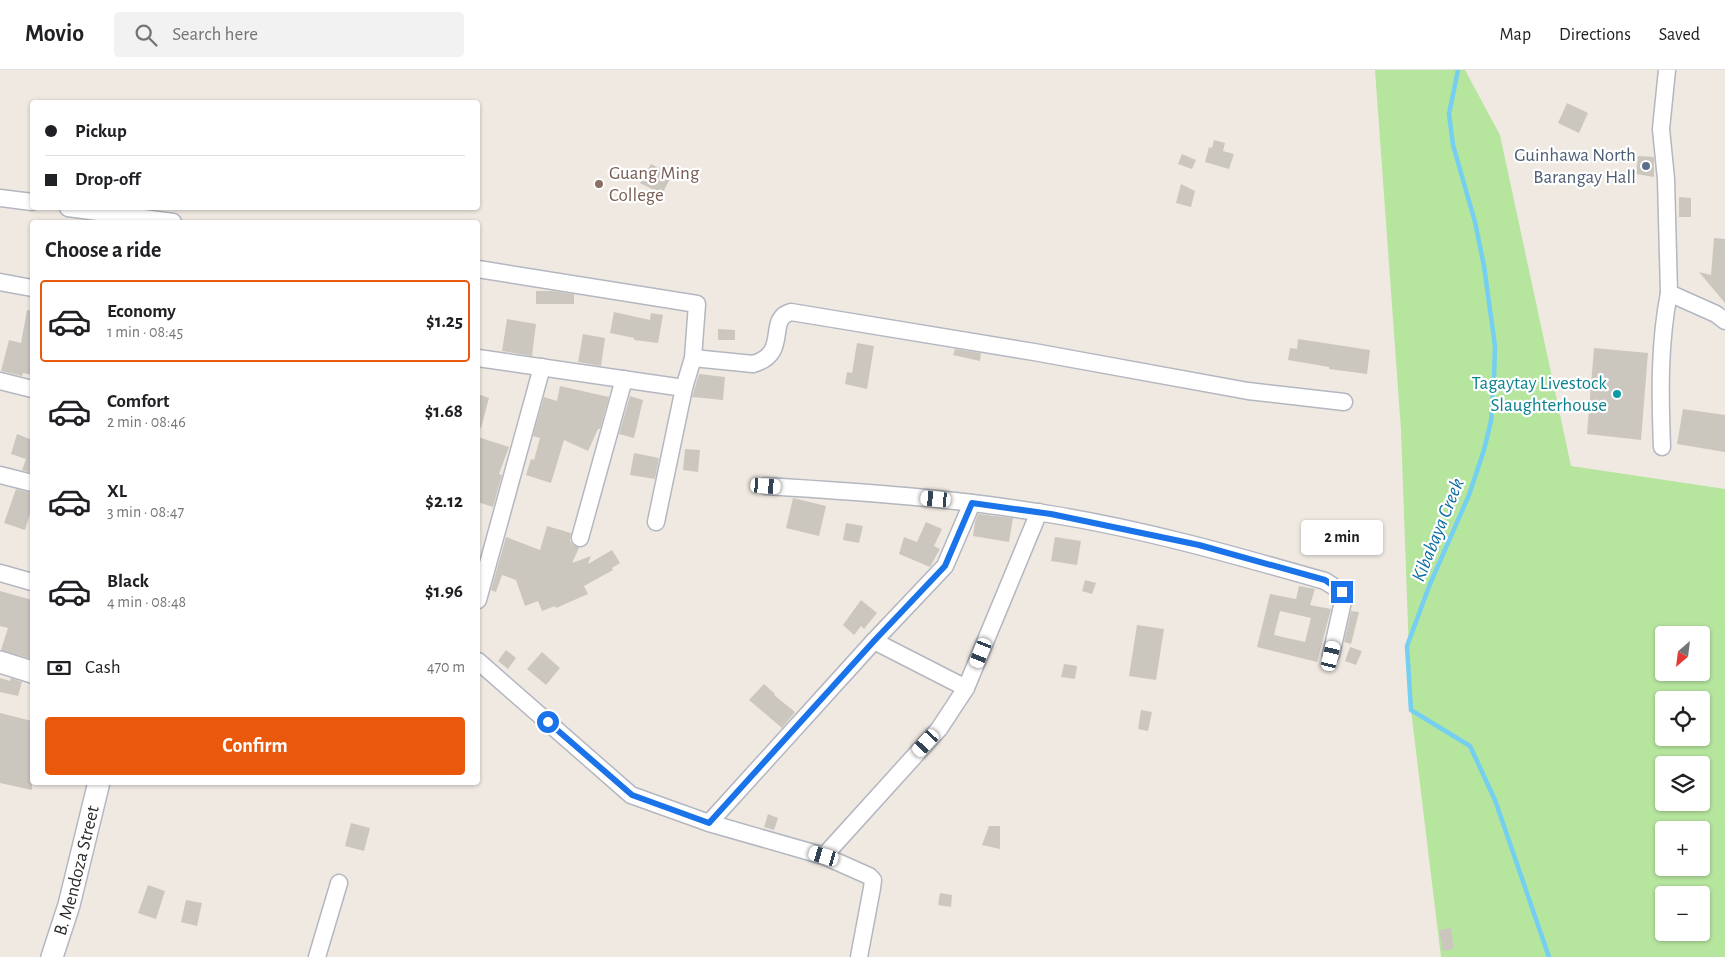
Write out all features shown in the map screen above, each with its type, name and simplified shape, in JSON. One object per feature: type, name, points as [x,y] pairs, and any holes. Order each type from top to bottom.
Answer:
[{"type":"street","points":[[1662,447],[1660,396],[1663,323],[1669,293],[1666,179],[1661,129],[1667,70]]},
{"type":"street","points":[[0,198],[30,202]]},
{"type":"street","points":[[83,210],[158,220]]},
{"type":"street","points":[[480,269],[697,304],[693,358],[684,388],[656,522]]},
{"type":"street","points":[[0,282],[30,288]]},
{"type":"street","points":[[1669,293],[1716,314],[1725,321]]},
{"type":"street","points":[[693,358],[753,364],[761,362],[770,356],[776,346],[778,322],[786,313],[791,312],[1034,352],[1248,391],[1344,402]]},
{"type":"street","points":[[480,358],[684,388]]},
{"type":"street","points":[[480,593],[542,367]]},
{"type":"street","points":[[580,538],[624,379]]},
{"type":"street","points":[[0,381],[30,388]]},
{"type":"street","points":[[0,475],[30,482]]},
{"type":"street","points":[[766,486],[864,492],[1039,512],[1199,545],[1325,580],[1342,592],[1344,597],[1331,656]]},
{"type":"street","points":[[709,823],[874,641],[945,566],[972,503]]},
{"type":"street","points":[[824,856],[939,729],[966,688],[1039,512]]},
{"type":"street","points":[[0,573],[30,581]]},
{"type":"street","points":[[874,641],[966,688]]},
{"type":"street","points":[[0,662],[30,671]]},
{"type":"street","points":[[480,663],[632,795],[709,823],[824,856],[869,876],[873,880],[859,957]]},
{"type":"street","name":"B. Mendoza Street","points":[[52,957],[69,905],[98,785]]},
{"type":"street","points":[[317,957],[339,883]]},
{"type":"green space","points":[[1375,70],[1465,70],[1500,135],[1571,466],[1725,489],[1725,957],[1441,957],[1411,710],[1401,430]]},
{"type":"building","points":[[1567,103],[1588,113],[1579,133],[1558,123]]},
{"type":"building","points":[[1214,140],[1225,143],[1223,151],[1234,154],[1229,169],[1205,162],[1209,147],[1212,148]]},
{"type":"building","points":[[1182,154],[1196,160],[1192,169],[1178,164]]},
{"type":"building","name":"Guinhawa North Barangay Hall","points":[[1638,156],[1654,157],[1654,177],[1636,174]]},
{"type":"building","points":[[651,164],[672,175],[662,194],[640,183]]},
{"type":"building","points":[[1181,184],[1195,191],[1191,207],[1176,203]]},
{"type":"building","points":[[1679,197],[1691,198],[1691,217],[1679,217]]},
{"type":"building","points":[[1714,238],[1725,239],[1725,303],[1699,272],[1711,275]]},
{"type":"building","points":[[536,291],[574,294],[574,304],[536,304]]},
{"type":"building","points":[[27,310],[30,311],[30,375],[23,373],[22,376],[1,371],[9,340],[21,343]]},
{"type":"building","points":[[614,312],[650,320],[651,313],[663,315],[658,343],[634,340],[634,338],[610,333]]},
{"type":"building","points":[[507,319],[536,324],[532,356],[502,351]]},
{"type":"building","points":[[718,329],[735,330],[735,340],[718,340]]},
{"type":"building","points":[[583,334],[605,338],[601,366],[578,362]]},
{"type":"building","points":[[1298,339],[1370,350],[1367,374],[1329,369],[1329,367],[1288,360],[1290,348],[1297,349]]},
{"type":"building","points":[[857,343],[874,346],[867,389],[845,384],[847,372],[852,373]]},
{"type":"building","name":"Tagaytay Livestock Slaughterhouse","points":[[1594,348],[1648,353],[1641,440],[1587,434]]},
{"type":"building","points":[[955,349],[981,353],[980,361],[953,355]]},
{"type":"building","points":[[699,374],[725,377],[723,400],[692,397]]},
{"type":"building","points":[[560,386],[609,397],[600,429],[598,429],[588,451],[564,440],[551,483],[526,475],[531,459],[534,460],[540,438],[533,436],[544,397],[557,401]]},
{"type":"building","points":[[480,395],[489,398],[480,428]]},
{"type":"building","points":[[630,396],[643,400],[634,438],[619,434]]},
{"type":"building","points":[[1683,409],[1725,415],[1725,452],[1677,444]]},
{"type":"building","points":[[17,434],[30,439],[30,472],[22,470],[26,459],[11,454]]},
{"type":"building","points":[[480,438],[509,447],[499,474],[502,475],[493,507],[480,503]]},
{"type":"building","points":[[685,449],[700,450],[698,472],[683,470]]},
{"type":"building","points":[[634,453],[659,458],[655,479],[630,475]]},
{"type":"building","points":[[16,489],[30,492],[30,514],[25,530],[4,523]]},
{"type":"building","points":[[793,498],[826,506],[819,536],[786,528]]},
{"type":"building","points":[[978,514],[1013,518],[1009,542],[973,536]]},
{"type":"building","points":[[926,522],[942,529],[934,546],[940,549],[930,567],[899,554],[904,537],[917,542]]},
{"type":"building","points":[[846,523],[863,526],[859,543],[843,540]]},
{"type":"building","points":[[547,526],[571,533],[570,541],[579,548],[572,563],[591,556],[588,564],[612,550],[620,563],[612,568],[613,570],[584,586],[588,594],[556,608],[555,606],[542,611],[538,601],[525,606],[516,580],[502,575],[496,592],[491,590],[506,537],[540,550]]},
{"type":"building","points":[[1055,537],[1081,541],[1077,565],[1051,561]]},
{"type":"building","points":[[1085,580],[1096,583],[1092,594],[1082,591]]},
{"type":"building","points":[[1299,586],[1315,589],[1310,605],[1331,609],[1317,662],[1257,647],[1270,594],[1296,599]],"holes":[[[1280,611],[1311,618],[1305,642],[1274,635]]]},
{"type":"building","points":[[0,591],[30,599],[30,658],[1,650],[8,628],[0,626]]},
{"type":"building","points":[[861,600],[877,613],[864,629],[861,626],[854,635],[843,625]]},
{"type":"building","points":[[1351,611],[1359,612],[1351,644],[1344,642]]},
{"type":"building","points":[[1137,625],[1164,629],[1156,680],[1129,676]]},
{"type":"building","points":[[1350,647],[1362,651],[1356,665],[1345,661]]},
{"type":"building","points":[[506,650],[516,658],[508,669],[498,661]]},
{"type":"building","points":[[542,652],[560,668],[546,685],[527,669]]},
{"type":"building","points":[[1064,664],[1077,666],[1075,679],[1061,677]]},
{"type":"building","points":[[0,678],[10,681],[11,678],[22,682],[18,696],[0,692]]},
{"type":"building","points":[[764,684],[795,712],[782,728],[749,700]]},
{"type":"building","points":[[1141,710],[1152,712],[1148,731],[1138,729]]},
{"type":"building","points":[[0,713],[30,720],[30,785],[32,785],[32,790],[0,783]]},
{"type":"building","points":[[768,814],[778,818],[774,830],[764,827]]},
{"type":"building","points":[[351,823],[370,828],[364,851],[345,846]]},
{"type":"building","points":[[989,826],[1000,826],[1000,849],[982,845]]},
{"type":"building","points":[[148,885],[165,891],[156,919],[138,913]]},
{"type":"building","points":[[940,893],[952,895],[951,907],[938,905]]},
{"type":"building","points":[[186,900],[202,903],[197,926],[181,922]]},
{"type":"building","points":[[1451,928],[1454,949],[1443,951],[1439,930]]},
{"type":"waterway","name":"Kibabaya Creek","points":[[1458,70],[1449,114],[1453,145],[1475,222],[1484,266],[1495,346],[1491,421],[1484,450],[1469,495],[1430,584],[1407,646],[1411,710],[1470,746],[1495,800],[1549,957]]},
{"type":"place","name":"Guinhawa North Barangay Hall","points":[[1646,166]]},
{"type":"place","name":"Guang Ming College","points":[[599,184]]},
{"type":"place","name":"Tagaytay Livestock Slaughterhouse","points":[[1617,394]]},
{"type":"route","points":[[548,722],[632,795],[709,823],[874,641],[945,566],[972,503],[1051,514],[1199,545],[1325,580],[1342,592]]}]
